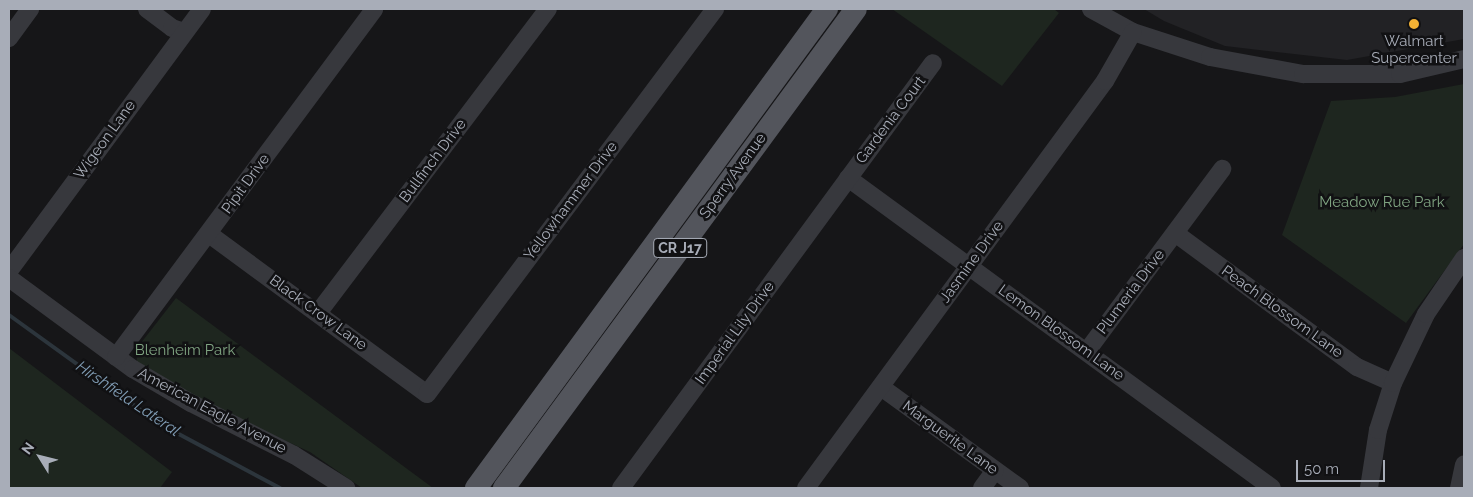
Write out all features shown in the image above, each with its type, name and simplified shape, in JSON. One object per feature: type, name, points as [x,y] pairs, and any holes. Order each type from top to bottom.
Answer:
[{"type":"main road","name":"Sperry Avenue","points":[[476,488],[828,9]]},
{"type":"main road","name":"Sperry Avenue","points":[[504,488],[856,9]]},
{"type":"street","points":[[9,38],[30,9]]},
{"type":"street","points":[[147,9],[172,28],[184,32]]},
{"type":"street","name":"Wigeon Lane","points":[[9,271],[202,9]]},
{"type":"street","name":"Pipit Drive","points":[[116,357],[374,9]]},
{"type":"street","name":"Bullfinch Drive","points":[[318,313],[548,9]]},
{"type":"street","name":"Yellowhammer Drive","points":[[427,394],[716,9]]},
{"type":"street","points":[[1091,9],[1133,32],[1210,57],[1303,74],[1400,74],[1464,59]]},
{"type":"street","name":"Jasmine Drive","points":[[806,488],[1105,81],[1133,32]]},
{"type":"street","name":"Gardenia Court","points":[[848,178],[934,63]]},
{"type":"street","name":"Plumeria Drive","points":[[1087,351],[1222,169]]},
{"type":"street","name":"Lemon Blossom Lane","points":[[848,178],[1272,488]]},
{"type":"street","name":"Imperial Lily Drive","points":[[621,488],[848,178]]},
{"type":"street","name":"Peach Blossom Lane","points":[[1175,233],[1357,367],[1393,383]]},
{"type":"street","name":"Black Crow Lane","points":[[209,234],[427,394]]},
{"type":"street","points":[[1369,488],[1378,430],[1393,383],[1426,314],[1463,261]]},
{"type":"street","name":"American Eagle Avenue","points":[[9,278],[116,357],[191,403],[294,454],[346,488]]},
{"type":"street","name":"Marguerite Lane","points":[[881,387],[1020,488]]},
{"type":"street","points":[[1459,488],[1464,464]]},
{"type":"street","points":[[982,488],[995,470]]},
{"type":"shaded area","points":[[1144,9],[1464,9],[1464,39],[1347,60],[1225,46],[1164,21]]},
{"type":"green space","points":[[892,9],[1054,9],[1059,13],[1002,86]]},
{"type":"green space","name":"Meadow Rue Park","points":[[1464,84],[1464,244],[1406,323],[1282,235],[1331,101],[1395,97]]},
{"type":"green space","name":"Blenheim Park","points":[[176,298],[433,488],[362,488],[310,452],[208,405],[137,364],[137,348]]},
{"type":"green space","points":[[9,348],[172,472],[160,488],[9,488]]},
{"type":"waterway","name":"Hirshfield Lateral","points":[[9,315],[160,424],[280,488]]},
{"type":"place","name":"Walmart Supercenter","points":[[1414,24]]}]
